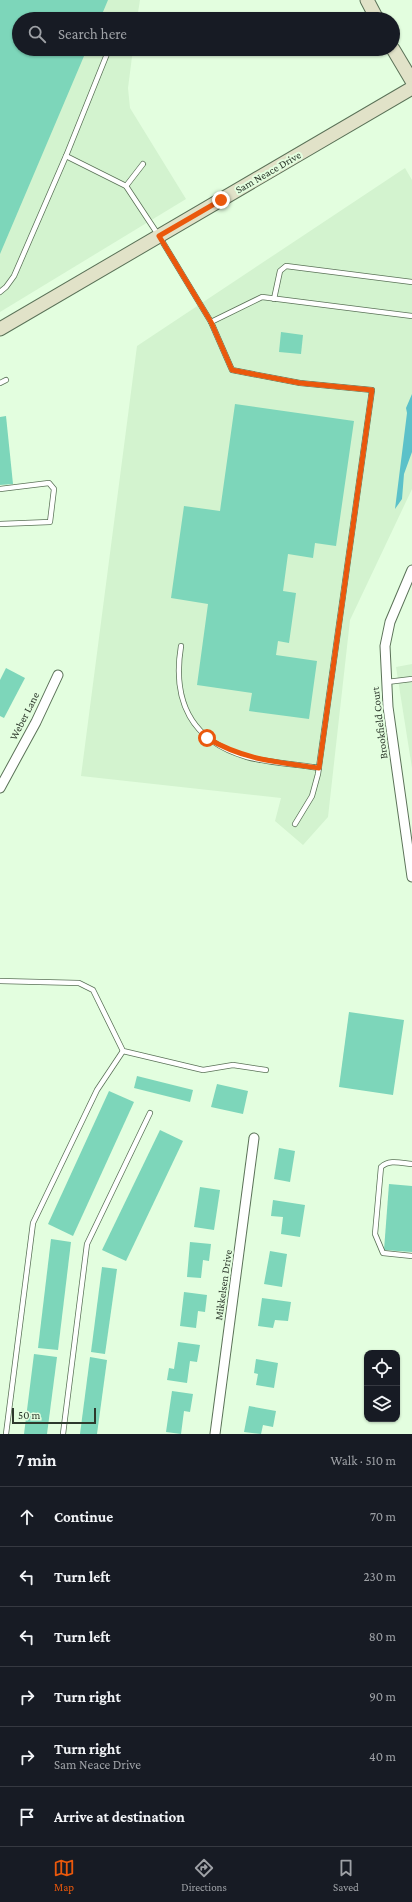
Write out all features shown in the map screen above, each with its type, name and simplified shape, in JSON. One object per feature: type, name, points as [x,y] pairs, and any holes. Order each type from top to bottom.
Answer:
[{"type":"street","points":[[367,0],[373,12]]},
{"type":"street","points":[[397,56],[412,81]]},
{"type":"street","name":"Sam Neace Drive","points":[[0,329],[412,88]]},
{"type":"street","name":"Brookfield Court","points":[[412,570],[390,622],[385,646],[388,707],[412,877]]},
{"type":"street","name":"Weber Lane","points":[[0,788],[36,722],[58,675]]},
{"type":"street","name":"Mikkelsen Drive","points":[[215,1434],[254,1138]]},
{"type":"lane","points":[[0,292],[6,287],[14,276],[66,156],[106,56]]},
{"type":"lane","points":[[66,156],[126,186],[159,236],[211,322],[232,370],[300,383],[372,390],[319,768],[312,796],[295,824]]},
{"type":"lane","points":[[126,186],[143,164]]},
{"type":"lane","points":[[274,299],[280,271],[286,266],[412,282]]},
{"type":"lane","points":[[211,322],[262,297],[412,316]]},
{"type":"lane","points":[[0,383],[6,380]]},
{"type":"lane","points":[[0,489],[49,483],[54,489],[50,522],[0,524]]},
{"type":"lane","points":[[181,646],[178,674],[185,708],[207,738],[225,749],[248,757],[319,768]]},
{"type":"lane","points":[[387,682],[412,679]]},
{"type":"lane","points":[[0,981],[79,983],[93,990],[123,1051]]},
{"type":"lane","points":[[123,1051],[203,1070],[233,1065],[266,1070]]},
{"type":"lane","points":[[6,1434],[34,1223],[97,1090],[123,1051]]},
{"type":"lane","points":[[63,1434],[87,1244],[150,1113]]},
{"type":"lane","points":[[412,1164],[392,1162],[385,1163],[381,1167],[375,1234],[383,1253],[412,1256]]},
{"type":"shaded area","points":[[0,0],[140,0],[138,12],[12,12],[12,56],[132,56],[128,88],[130,108],[186,199],[0,312]]},
{"type":"shaded area","points":[[405,168],[412,180],[412,489],[350,620],[328,817],[303,845],[275,821],[281,798],[81,776],[137,346]]},
{"type":"shaded area","points":[[412,664],[412,768],[396,667]]},
{"type":"water","points":[[412,394],[412,452],[404,474],[402,499],[395,509],[407,413],[406,408]]},
{"type":"building","points":[[0,0],[108,0],[103,12],[12,12],[12,56],[84,56],[0,254]]},
{"type":"building","points":[[281,332],[303,335],[301,354],[279,352]]},
{"type":"building","points":[[235,404],[354,421],[336,546],[315,543],[313,558],[288,554],[283,591],[296,593],[289,643],[278,641],[276,655],[317,661],[309,719],[249,711],[252,693],[197,685],[208,604],[171,598],[184,506],[220,511]]},
{"type":"building","points":[[6,416],[13,484],[0,485],[0,417]]},
{"type":"building","points":[[6,668],[25,678],[4,718],[0,716],[0,680]]},
{"type":"building","points":[[349,1012],[404,1020],[393,1095],[339,1087]]},
{"type":"building","points":[[137,1076],[193,1090],[190,1102],[134,1088]]},
{"type":"building","points":[[217,1084],[248,1091],[243,1114],[211,1107]]},
{"type":"building","points":[[109,1091],[134,1102],[73,1236],[48,1224]]},
{"type":"building","points":[[160,1130],[183,1141],[126,1261],[102,1250]]},
{"type":"building","points":[[279,1148],[295,1151],[290,1182],[274,1179]]},
{"type":"building","points":[[389,1184],[412,1186],[412,1252],[384,1250]]},
{"type":"building","points":[[200,1187],[220,1190],[214,1230],[194,1227]]},
{"type":"building","points":[[273,1200],[305,1205],[300,1237],[281,1234],[283,1217],[271,1216]]},
{"type":"building","points":[[51,1239],[71,1242],[58,1350],[38,1348]]},
{"type":"building","points":[[190,1242],[211,1244],[209,1261],[203,1260],[201,1278],[187,1277]]},
{"type":"building","points":[[270,1251],[287,1254],[282,1287],[264,1284]]},
{"type":"building","points":[[102,1267],[117,1269],[105,1354],[91,1352]]},
{"type":"building","points":[[184,1292],[207,1295],[205,1312],[198,1311],[196,1328],[180,1326]]},
{"type":"building","points":[[262,1298],[291,1302],[288,1321],[275,1320],[273,1328],[258,1326]]},
{"type":"building","points":[[178,1342],[200,1345],[197,1362],[190,1361],[187,1383],[167,1380],[169,1368],[174,1369]]},
{"type":"building","points":[[34,1354],[57,1357],[47,1434],[24,1434]]},
{"type":"building","points":[[90,1357],[107,1360],[97,1434],[80,1434]]},
{"type":"building","points":[[256,1359],[278,1363],[274,1388],[256,1385],[258,1374],[254,1373]]},
{"type":"building","points":[[172,1391],[193,1394],[190,1412],[184,1411],[181,1434],[166,1432]]},
{"type":"building","points":[[249,1406],[276,1411],[273,1427],[263,1425],[261,1434],[244,1432]]},
{"type":"route","points":[[207,738],[225,749],[248,757],[319,768],[372,390],[300,383],[232,370],[211,322],[159,236],[221,200]]}]
